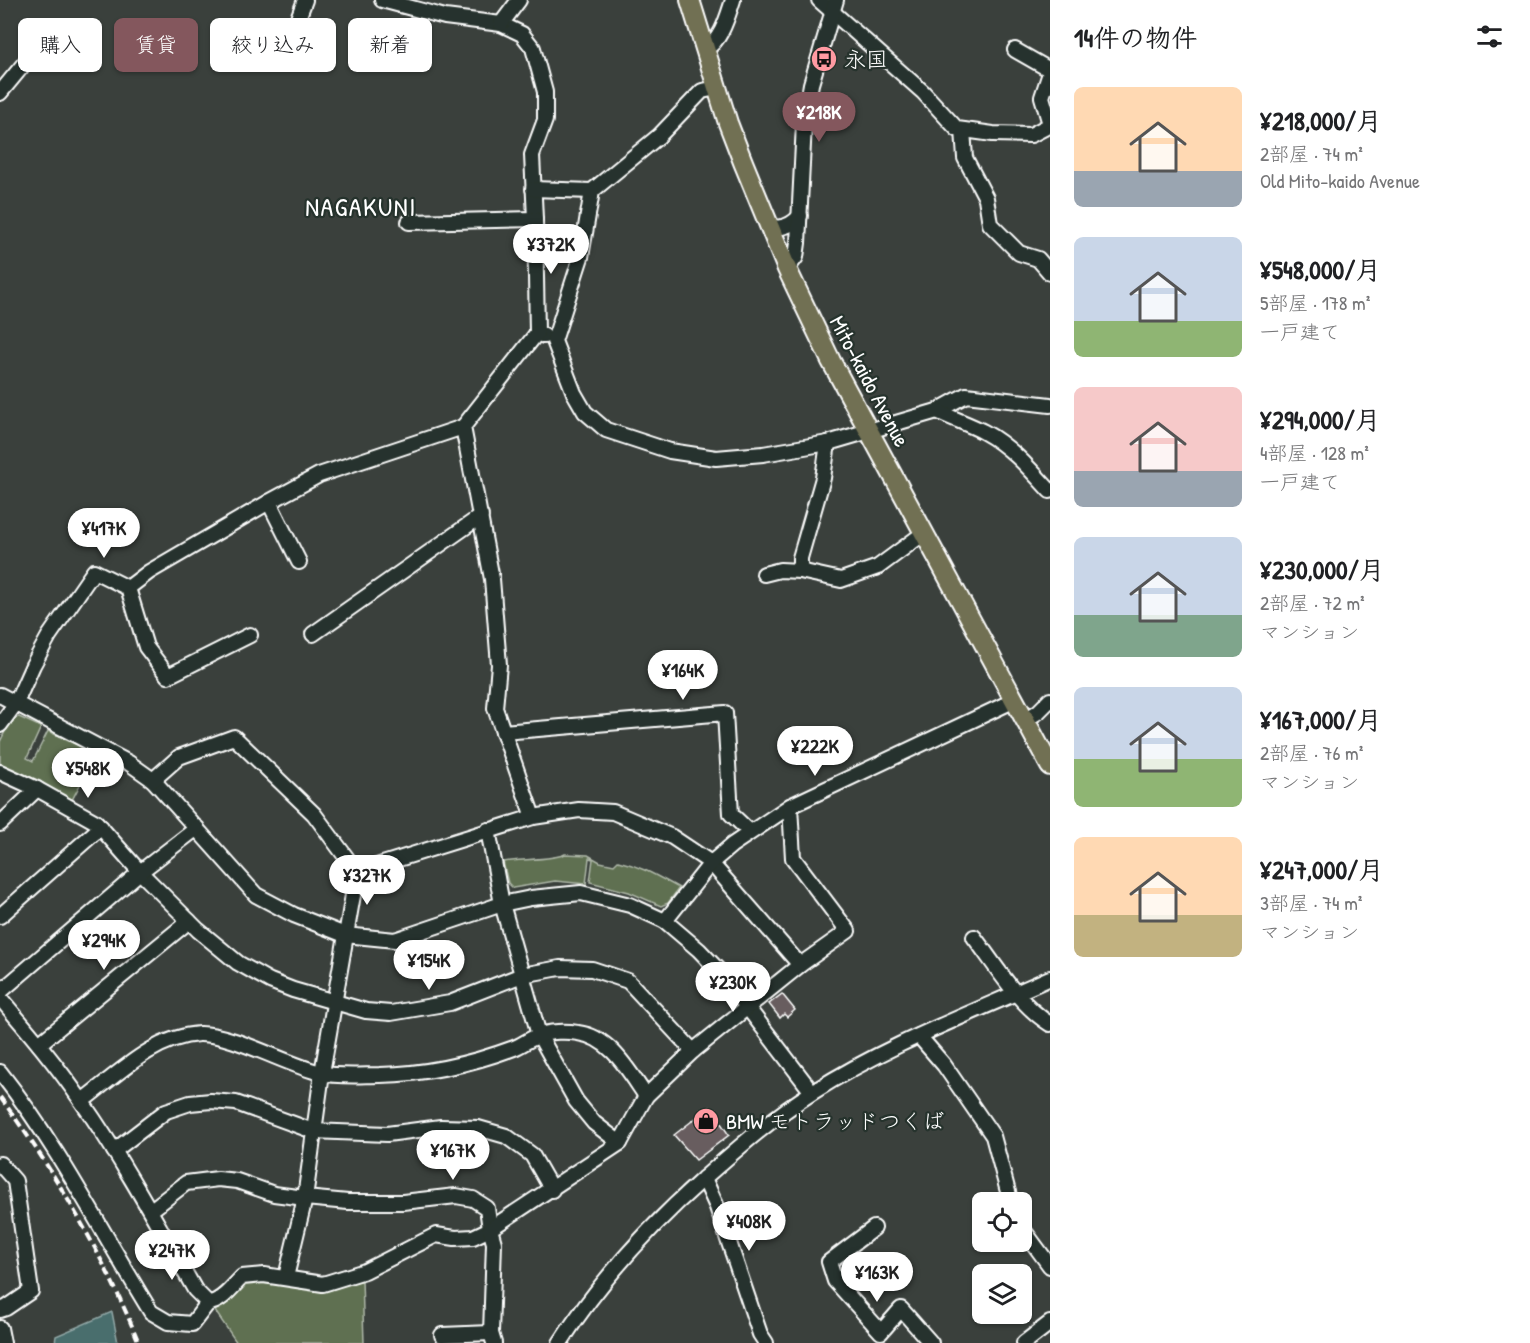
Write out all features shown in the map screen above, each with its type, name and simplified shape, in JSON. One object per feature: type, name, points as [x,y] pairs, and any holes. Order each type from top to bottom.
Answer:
[{"type":"highway","name":"Mito-kaido Avenue","points":[[690,0],[739,152],[787,269],[831,361],[1050,766]]},
{"type":"street","points":[[298,18],[305,0]]},
{"type":"street","points":[[128,588],[149,572],[319,475],[463,428],[537,333],[532,154],[545,120],[545,92],[533,48],[522,34],[501,24],[444,17],[382,0]]},
{"type":"street","points":[[501,24],[519,0]]},
{"type":"street","points":[[705,50],[711,46],[724,28],[733,0]]},
{"type":"street","points":[[819,0],[834,5],[923,92],[957,129],[993,134],[1031,135],[1050,124],[1041,97],[1050,71],[1015,50]]},
{"type":"street","points":[[787,269],[796,257],[804,124],[811,84],[834,5]]},
{"type":"street","points":[[0,93],[18,71]]},
{"type":"street","points":[[717,88],[702,91],[659,136],[592,191],[581,257],[554,341],[574,393],[585,412],[606,430],[670,451],[716,458],[763,454],[828,443],[937,411],[966,395],[1050,405]]},
{"type":"street","points":[[963,130],[965,158],[986,198],[990,224],[1019,253],[1038,259],[1050,273]]},
{"type":"street","points":[[533,189],[592,191]]},
{"type":"street","points":[[770,226],[777,229],[786,226],[800,216]]},
{"type":"street","points":[[409,222],[535,219]]},
{"type":"street","points":[[537,333],[554,341]]},
{"type":"street","points":[[937,411],[984,432],[1001,443],[1026,464],[1050,491]]},
{"type":"street","points":[[463,428],[492,579],[499,665],[495,708],[533,817]]},
{"type":"street","points":[[800,571],[800,558],[823,478],[828,443]]},
{"type":"street","points":[[269,502],[298,562]]},
{"type":"street","points":[[313,634],[481,516]]},
{"type":"street","points":[[764,574],[780,570],[800,571],[841,580],[878,567],[924,533]]},
{"type":"street","points":[[0,725],[16,703],[49,636],[94,572],[128,588],[146,647],[168,676],[250,635]]},
{"type":"street","points":[[0,695],[129,763],[153,780],[256,895],[294,915],[345,934],[395,940],[502,904],[531,898],[581,893],[630,904],[665,921],[706,958],[747,1006],[812,1092]]},
{"type":"street","points":[[665,921],[711,863],[732,844],[790,806],[1015,700]]},
{"type":"street","points":[[1025,720],[1038,712],[1050,700]]},
{"type":"street","points":[[503,732],[725,713],[731,814],[750,832]]},
{"type":"street","points":[[153,780],[180,757],[234,737],[314,814],[357,872],[322,1073],[305,1198],[286,1277]]},
{"type":"street","points":[[0,772],[38,789],[96,822],[189,921],[238,963],[293,990],[366,1011],[391,1013],[450,1003],[522,975],[560,968],[592,969],[628,981],[693,1051]]},
{"type":"street","points":[[0,824],[38,789]]},
{"type":"street","points":[[0,1072],[69,1169],[151,1312],[168,1322],[192,1324],[208,1303],[222,1298],[242,1276],[286,1277],[322,1284],[365,1270],[436,1235],[455,1238],[473,1237],[490,1229],[552,1190],[620,1143],[646,1096],[693,1051],[747,1006],[848,931],[793,858],[790,806]]},
{"type":"street","points":[[357,872],[533,817],[579,810],[613,812],[672,837],[711,863],[800,965]]},
{"type":"street","points":[[0,916],[101,827]]},
{"type":"street","points":[[0,992],[196,828]]},
{"type":"street","points":[[488,830],[502,904],[540,1035],[576,1101],[594,1123],[620,1143]]},
{"type":"street","points":[[39,1044],[189,921]]},
{"type":"street","points":[[974,937],[1017,993],[1050,1024]]},
{"type":"street","points":[[562,1342],[619,1265],[650,1229],[739,1145],[812,1092],[868,1060],[1050,978]]},
{"type":"street","points":[[0,998],[39,1044],[82,1101],[150,1211],[195,1290],[208,1303]]},
{"type":"street","points":[[82,1101],[153,1048],[180,1038],[200,1034],[224,1038],[322,1073],[414,1074],[450,1068],[515,1048],[540,1035],[563,1032],[580,1033],[599,1039],[612,1050],[646,1096]]},
{"type":"street","points":[[919,1036],[944,1065],[993,1136],[1008,1192]]},
{"type":"street","points":[[114,1151],[166,1112],[190,1103],[236,1102],[314,1131],[387,1134],[441,1127],[478,1128],[506,1136],[532,1155],[552,1190]]},
{"type":"street","points":[[0,1164],[15,1181],[31,1291],[0,1310]]},
{"type":"street","points":[[704,1178],[717,1207],[760,1334],[766,1343]]},
{"type":"street","points":[[150,1211],[186,1184],[218,1179],[237,1181],[274,1194],[348,1202],[403,1202],[456,1196],[473,1198],[487,1208],[494,1243],[492,1338],[442,1335]]},
{"type":"street","points":[[874,1228],[829,1262],[835,1281],[881,1332],[902,1309],[931,1343]]},
{"type":"street","points":[[1032,1242],[1050,1266]]},
{"type":"street","points":[[1024,1343],[1050,1323]]},
{"type":"street","points":[[0,1329],[3,1343]]},
{"type":"green space","points":[[19,717],[41,727],[27,758],[33,761],[48,731],[96,754],[72,800],[0,766],[0,742],[11,719]]},
{"type":"green space","points":[[565,854],[588,855],[600,862],[614,865],[618,861],[627,863],[650,872],[679,888],[668,903],[661,906],[629,892],[590,882],[593,859],[589,858],[586,884],[555,881],[513,888],[508,883],[503,862]]},
{"type":"green space","points":[[362,1280],[364,1343],[237,1343],[215,1311],[227,1303],[246,1283],[295,1284],[324,1291]]},
{"type":"water","points":[[112,1312],[118,1343],[55,1343],[56,1336]]},
{"type":"building","points":[[782,994],[795,1010],[787,1017],[784,1014],[780,1018],[769,1004]]},
{"type":"building","name":"BMW モトラッドつくば","points":[[710,1107],[729,1135],[696,1160],[674,1135]]},
{"type":"railway","points":[[0,1097],[40,1155],[77,1216],[110,1279],[139,1343]]},
{"type":"place","name":"永国","points":[[824,59]]},
{"type":"place","name":"BMW モトラッドつくば","points":[[706,1121]]},
{"type":"district","name":"NAGAKUNI","points":[[361,207]]}]
